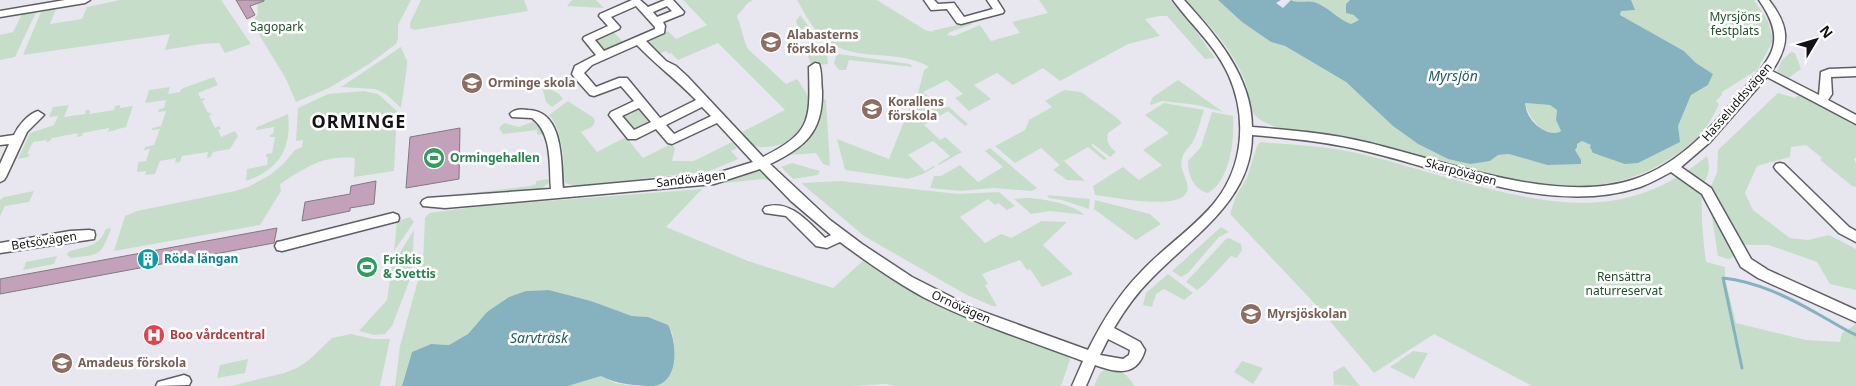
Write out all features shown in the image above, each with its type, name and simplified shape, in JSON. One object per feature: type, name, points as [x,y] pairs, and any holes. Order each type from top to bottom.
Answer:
[{"type":"street","points":[[0,14],[85,0]]},
{"type":"street","points":[[929,0],[935,8],[950,5],[961,21],[999,11],[992,0]]},
{"type":"street","points":[[1079,386],[1090,357],[1136,286],[1220,205],[1238,174],[1244,155],[1248,131],[1242,94],[1227,60],[1197,19],[1178,0]]},
{"type":"street","name":"Hasseluddsvägen","points":[[1672,167],[1701,144],[1766,72],[1778,53],[1781,28],[1773,10],[1764,0]]},
{"type":"street","points":[[602,55],[588,39],[614,27],[604,16],[636,2],[656,21],[660,26],[660,31],[588,62],[578,69],[578,74],[594,92],[623,80],[672,140],[719,116]]},
{"type":"street","points":[[647,11],[669,2],[679,12],[656,21]]},
{"type":"street","name":"Ornövägen","points":[[639,40],[656,59],[677,73],[788,189],[843,236],[906,280],[951,304],[1090,357],[1117,365],[1130,363],[1135,359],[1138,350],[1135,346],[1106,331]]},
{"type":"street","name":"Sandövägen","points":[[427,203],[714,179],[742,172],[762,163],[796,143],[810,129],[815,115],[815,67]]},
{"type":"street","points":[[1766,72],[1856,120]]},
{"type":"street","points":[[1821,101],[1826,94],[1826,75],[1829,72],[1856,72]]},
{"type":"street","points":[[640,103],[615,115],[632,136],[704,101]]},
{"type":"street","points":[[0,177],[26,125],[38,114]]},
{"type":"street","points":[[516,114],[534,114],[544,120],[549,127],[554,155],[556,192]]},
{"type":"street","name":"Skarpövägen","points":[[1248,131],[1290,134],[1348,142],[1473,177],[1538,189],[1573,191],[1614,188],[1656,176],[1672,167]]},
{"type":"street","points":[[0,141],[18,139]]},
{"type":"street","points":[[1672,167],[1707,190],[1742,256],[1750,267],[1856,316]]},
{"type":"street","points":[[1780,167],[1844,230],[1856,237]]},
{"type":"street","points":[[768,210],[789,212],[822,242],[827,243],[843,236]]},
{"type":"street","points":[[282,246],[393,218]]},
{"type":"street","name":"Betsövägen","points":[[0,248],[70,236],[89,235]]},
{"type":"street","points":[[163,386],[184,381]]},
{"type":"green space","points":[[120,0],[221,0],[251,44],[225,53],[219,43],[165,50],[170,34],[23,55],[41,12],[56,9],[50,24],[82,19],[87,7]]},
{"type":"green space","name":"Sagopark","points":[[257,0],[411,0],[398,25],[396,44],[369,64],[329,88],[296,102],[286,79],[252,23],[258,14]]},
{"type":"green space","points":[[421,0],[524,0],[528,11],[414,30],[410,28],[410,23]]},
{"type":"green space","points":[[572,0],[596,0],[604,8],[567,6]]},
{"type":"green space","points":[[683,0],[753,0],[737,16],[747,48],[786,84],[797,79],[809,99],[810,116],[803,130],[797,136],[783,144],[767,147],[756,147],[748,140],[742,132],[785,110],[718,43],[678,60],[666,51],[657,55],[646,43],[647,40],[668,31],[676,39],[707,25]]},
{"type":"green space","points":[[797,0],[877,0],[925,30],[937,33],[931,31],[971,22],[972,24],[950,32],[947,35],[954,36],[980,25],[991,41],[1020,33],[1012,22],[1048,13],[1039,0],[1170,0],[1189,21],[1215,58],[1205,59],[1167,16],[1145,19],[1160,36],[1128,44],[1060,81],[1043,68],[1013,85],[997,73],[974,85],[991,99],[969,111],[955,98],[963,94],[947,80],[923,92],[936,103],[916,101],[924,70],[929,67],[917,61],[904,58],[863,54],[837,47],[817,32]]},
{"type":"green space","name":"Myrsjöns festplats","points":[[1185,0],[1218,0],[1242,22],[1271,42],[1285,46],[1346,82],[1393,126],[1418,144],[1448,159],[1490,161],[1498,155],[1509,154],[1547,165],[1575,150],[1577,144],[1582,141],[1592,145],[1594,154],[1605,156],[1678,126],[1691,95],[1708,85],[1713,74],[1696,63],[1684,51],[1620,15],[1621,11],[1632,4],[1631,0],[1754,0],[1768,21],[1773,41],[1757,70],[1722,92],[1722,95],[1716,101],[1719,104],[1703,131],[1690,145],[1673,157],[1626,179],[1587,186],[1547,185],[1506,179],[1464,169],[1346,137],[1278,128],[1264,122],[1253,112],[1245,81],[1227,48],[1203,18]]},
{"type":"green space","points":[[1290,0],[1350,0],[1346,4],[1359,20],[1351,24],[1333,15],[1323,5],[1296,3]]},
{"type":"green space","points":[[37,10],[15,57],[0,60],[0,35],[13,32],[23,12]]},
{"type":"green space","points":[[800,15],[820,41],[803,42],[796,21]]},
{"type":"green space","points":[[612,30],[625,44],[602,51],[596,43],[597,38]]},
{"type":"green space","points":[[808,44],[822,44],[826,47],[828,64],[811,66],[805,46]]},
{"type":"green space","points":[[401,47],[407,61],[407,67],[401,108],[386,94],[375,89],[341,87]]},
{"type":"green space","points":[[1791,52],[1795,53],[1801,69],[1787,79],[1777,71],[1782,60]]},
{"type":"green space","points":[[839,54],[910,64],[913,67],[849,60],[846,70],[839,70],[834,63],[836,56]]},
{"type":"green space","points":[[214,77],[218,85],[198,93],[201,99],[204,98],[205,100],[202,101],[208,113],[210,112],[211,115],[209,116],[215,128],[219,126],[221,129],[218,130],[221,137],[235,131],[238,136],[230,149],[213,152],[211,157],[207,158],[208,152],[182,156],[180,162],[175,163],[176,158],[160,161],[155,174],[145,175],[146,171],[137,172],[138,162],[146,161],[150,149],[144,150],[145,147],[154,145],[160,129],[152,130],[152,128],[161,126],[166,111],[158,112],[159,109],[164,108],[166,100],[145,103],[149,90],[170,87],[168,94],[180,92],[181,89]]},
{"type":"green space","points":[[1178,80],[1223,112],[1197,105],[1162,101],[1151,105],[1153,97]]},
{"type":"green space","points":[[541,83],[559,94],[563,99],[552,107],[546,102]]},
{"type":"green space","points":[[1064,90],[1081,92],[1122,123],[1108,133],[1107,139],[1109,144],[1116,152],[1110,157],[1093,144],[1091,145],[1107,159],[1104,160],[1088,147],[1064,161],[1085,181],[1067,180],[1053,170],[1060,165],[1041,148],[1015,163],[995,146],[1025,130],[1029,120],[1052,107],[1045,101]]},
{"type":"green space","points":[[364,91],[378,94],[397,111],[394,171],[354,177],[355,158],[324,160],[280,184],[281,191],[260,225],[114,251],[125,216],[137,211],[248,187],[270,175],[295,150],[302,147],[303,140],[296,141],[298,108],[328,94]]},
{"type":"green space","points":[[1778,93],[1795,98],[1798,95],[1856,125],[1856,158],[1854,159],[1856,163],[1856,187],[1852,186],[1820,160],[1822,158],[1806,145],[1791,147],[1790,157],[1757,166],[1745,193],[1753,210],[1790,238],[1808,240],[1829,235],[1856,249],[1856,290],[1830,284],[1817,262],[1769,245],[1740,245],[1710,188],[1717,173],[1718,150]]},
{"type":"green space","points":[[822,98],[826,100],[830,166],[823,164],[816,153],[788,155],[815,130],[821,115]]},
{"type":"green space","points":[[568,101],[594,118],[595,122],[592,127],[581,132],[597,152],[626,137],[643,158],[671,144],[675,148],[672,161],[694,161],[732,142],[737,148],[731,151],[738,159],[710,171],[577,186],[565,183],[560,138],[558,130],[549,115]]},
{"type":"green space","points":[[1164,103],[1204,110],[1194,139],[1185,152],[1181,163],[1188,188],[1187,192],[1181,198],[1159,202],[1095,195],[1093,186],[1123,167],[1139,180],[1162,165],[1143,150],[1169,133],[1145,115]]},
{"type":"green space","points":[[1525,103],[1550,105],[1557,110],[1556,120],[1561,131],[1555,133],[1543,130],[1533,120]]},
{"type":"green space","points":[[911,104],[936,109],[949,107],[968,124],[965,126],[948,111],[924,125],[940,140],[945,137],[962,152],[939,165],[950,156],[933,141],[908,155],[925,171],[935,167],[923,174],[908,179],[845,170],[837,139],[889,159]]},
{"type":"green space","points":[[69,105],[64,117],[85,114],[86,110],[90,110],[89,114],[114,110],[115,106],[120,105],[120,108],[133,106],[126,127],[108,132],[109,128],[83,133],[82,136],[77,137],[78,133],[52,138],[46,142],[47,140],[33,142],[27,154],[30,154],[28,157],[18,159],[30,133],[54,125],[58,116],[49,117],[53,107]]},
{"type":"green space","points":[[635,108],[641,110],[653,123],[636,129],[630,128],[623,118],[624,115]]},
{"type":"green space","points":[[1212,112],[1233,116],[1233,136],[1230,159],[1226,169],[1215,187],[1208,193],[1192,181],[1188,161],[1201,147]]},
{"type":"green space","points":[[288,114],[288,137],[281,156],[267,171],[246,181],[247,169],[267,165],[268,157],[266,157],[266,154],[272,153],[275,137],[270,137],[270,135],[273,134],[274,127],[256,130],[257,127]]},
{"type":"green space","points":[[532,122],[540,125],[545,134],[537,135],[537,130],[503,134],[499,128],[504,123],[519,127]]},
{"type":"green space","name":"Rensättra naturreservat","points":[[1260,142],[1349,151],[1488,189],[1555,201],[1587,203],[1616,200],[1641,194],[1676,178],[1707,156],[1709,168],[1703,188],[1702,202],[1702,228],[1706,262],[1725,267],[1725,278],[1736,323],[1806,340],[1840,342],[1842,333],[1856,324],[1856,386],[1532,386],[1434,334],[1374,373],[1317,306],[1230,214],[1236,196],[1247,178]]},
{"type":"green space","points":[[990,148],[1037,188],[1032,191],[994,188],[960,191],[930,188],[934,176],[941,176],[960,165],[978,182],[1003,167],[985,151]]},
{"type":"green space","points":[[792,163],[820,171],[818,175],[793,179],[781,167]]},
{"type":"green space","points":[[757,171],[764,172],[772,181],[762,179],[717,184],[717,182]]},
{"type":"green space","points":[[548,179],[550,182],[540,190],[474,197],[472,195],[472,193],[530,186],[536,184],[536,181]]},
{"type":"green space","points":[[841,181],[958,194],[999,192],[1015,206],[1007,210],[998,203],[995,205],[988,199],[960,217],[985,243],[1001,234],[1011,238],[1042,221],[1067,222],[1043,245],[1073,274],[1042,287],[1030,269],[1027,270],[1020,260],[982,274],[988,284],[985,285],[997,306],[992,306],[965,294],[864,236],[801,183]]},
{"type":"green space","points":[[702,189],[666,227],[748,261],[833,288],[864,260],[959,315],[1068,355],[1070,360],[1061,386],[895,386],[886,384],[853,386],[656,386],[663,381],[671,369],[674,355],[672,332],[648,317],[632,316],[591,301],[549,290],[526,291],[487,312],[468,334],[449,345],[431,344],[412,352],[402,386],[395,386],[400,346],[423,262],[425,218],[429,213],[483,206]]},
{"type":"green space","points":[[34,191],[29,202],[5,206],[0,216],[0,200],[4,197]]},
{"type":"green space","points":[[1047,195],[1090,199],[1089,209],[1062,200],[1049,198]]},
{"type":"green space","points":[[1027,198],[1058,202],[1072,207],[1085,215],[1050,211],[1031,214],[1014,199]]},
{"type":"green space","points":[[1095,200],[1150,214],[1161,224],[1136,240],[1094,209]]},
{"type":"green space","points":[[1710,205],[1736,249],[1732,258],[1728,259],[1718,256]]},
{"type":"green space","points":[[410,217],[414,222],[394,251],[397,221]]},
{"type":"green space","points":[[1221,227],[1229,232],[1219,237],[1188,273],[1181,277],[1172,271]]},
{"type":"green space","points":[[111,229],[104,245],[98,252],[88,256],[71,258],[67,255],[68,252],[95,243],[103,236],[105,230]]},
{"type":"green space","points":[[414,230],[412,274],[392,326],[385,334],[374,335],[359,331],[387,300],[392,265]]},
{"type":"green space","points":[[1229,238],[1241,244],[1242,250],[1237,258],[1231,256],[1197,290],[1186,282],[1226,239]]},
{"type":"green space","points":[[57,256],[54,264],[23,270],[26,262]]},
{"type":"green space","points":[[1168,274],[1193,293],[1184,300],[1164,289],[1156,294],[1152,307],[1143,305],[1146,293]]},
{"type":"green space","points":[[351,334],[373,339],[390,339],[380,386],[231,386],[297,368],[309,360],[332,338]]},
{"type":"green space","points":[[1413,351],[1428,353],[1414,379],[1390,367]]},
{"type":"green space","points":[[248,359],[245,373],[217,378],[220,365]]},
{"type":"green space","points":[[1242,361],[1263,368],[1253,384],[1234,372]]},
{"type":"green space","points":[[1344,366],[1360,386],[1334,385],[1333,372]]},
{"type":"green space","points":[[1108,368],[1123,373],[1134,386],[1094,386],[1100,373]]},
{"type":"green space","points":[[601,376],[615,383],[635,386],[568,386]]},
{"type":"water","name":"Myrsjön","points":[[1218,0],[1281,0],[1276,3],[1283,8],[1291,0],[1296,2],[1314,2],[1324,6],[1351,24],[1359,20],[1354,15],[1346,13],[1346,4],[1350,0],[1631,0],[1635,10],[1621,11],[1620,15],[1684,51],[1696,63],[1713,74],[1708,85],[1691,95],[1678,126],[1680,142],[1638,163],[1625,164],[1593,153],[1591,145],[1582,141],[1577,144],[1575,150],[1581,160],[1581,164],[1547,165],[1509,154],[1498,155],[1490,161],[1470,164],[1448,159],[1418,144],[1393,126],[1346,82],[1285,46],[1271,42],[1242,22]],"holes":[[[1525,103],[1550,105],[1557,110],[1556,120],[1561,131],[1557,133],[1547,132],[1538,126],[1527,113]]]},
{"type":"water","name":"Sarvträsk","points":[[549,290],[591,301],[632,316],[648,317],[668,325],[673,341],[674,360],[668,377],[662,383],[654,386],[626,384],[601,376],[568,386],[402,386],[412,352],[431,344],[449,345],[468,334],[487,312],[509,297],[526,291]]},
{"type":"building","points":[[236,0],[264,1],[250,6],[255,15],[247,19]]},
{"type":"building","name":"Ormingehallen","points":[[460,128],[459,179],[406,188],[410,137]]},
{"type":"building","points":[[376,181],[374,204],[350,208],[350,211],[302,221],[305,202],[350,194],[351,186]]},
{"type":"building","name":"Röda längan","points":[[277,228],[274,243],[0,294],[0,279]]},
{"type":"waterway","points":[[1742,368],[1723,278],[1748,283],[1772,291],[1856,335]]},
{"type":"place","name":"Alabasterns förskola","points":[[771,42]]},
{"type":"place","name":"Orminge skola","points":[[472,83]]},
{"type":"place","name":"Korallens förskola","points":[[872,109]]},
{"type":"place","name":"Ormingehallen","points":[[434,158]]},
{"type":"place","name":"Röda längan","points":[[148,259]]},
{"type":"place","name":"Friskis & Svettis","points":[[367,267]]},
{"type":"place","name":"Myrsjöskolan","points":[[1251,314]]},
{"type":"place","name":"Boo vårdcentral","points":[[154,335]]},
{"type":"place","name":"Amadeus förskola","points":[[62,363]]},
{"type":"district","name":"ORMINGE","points":[[359,122]]}]
